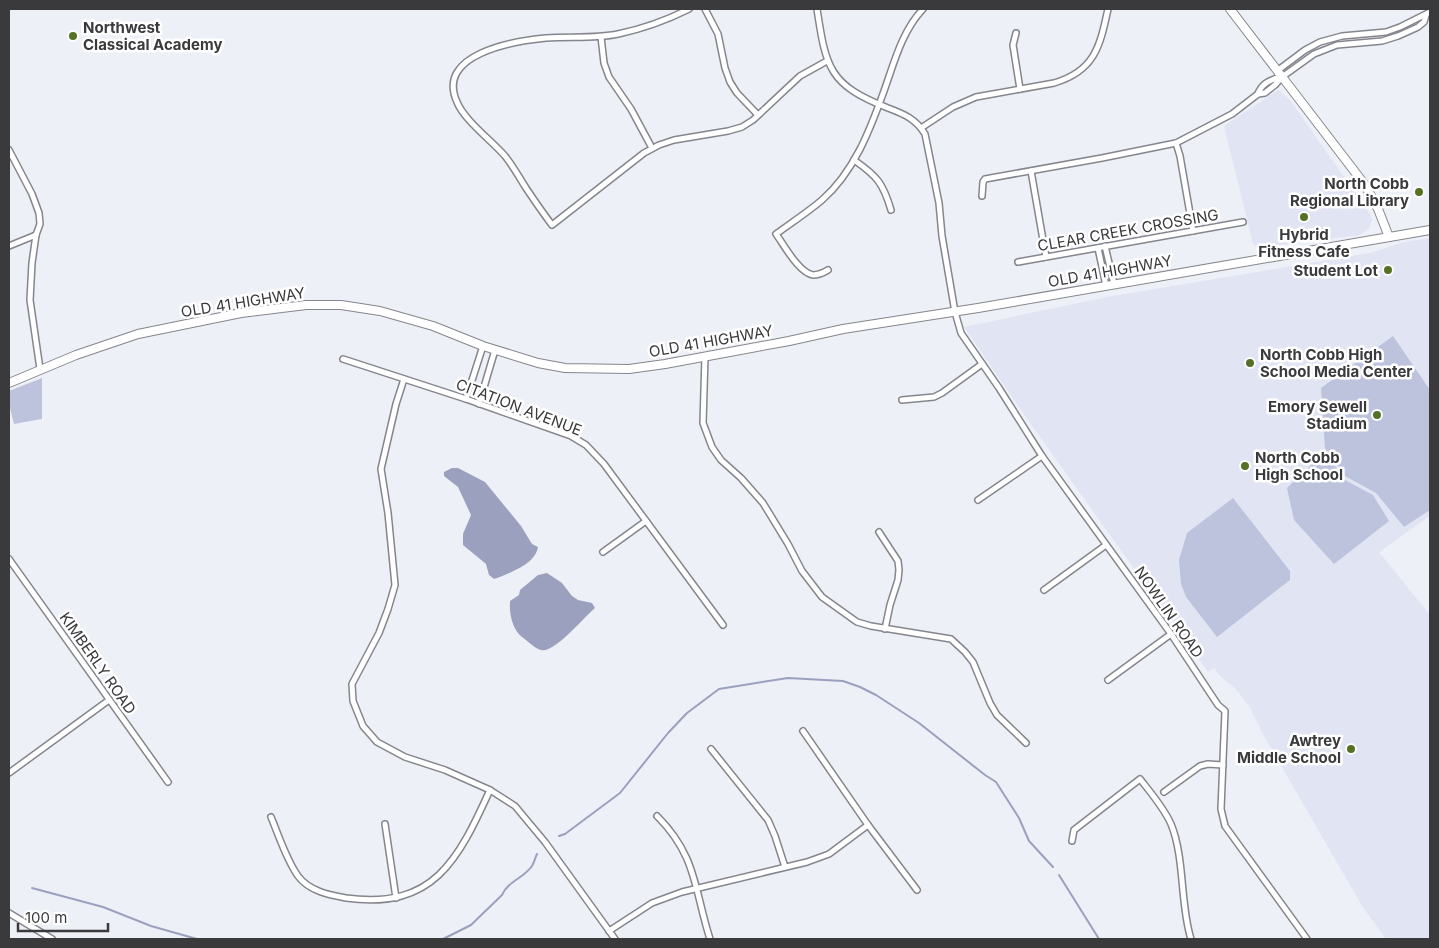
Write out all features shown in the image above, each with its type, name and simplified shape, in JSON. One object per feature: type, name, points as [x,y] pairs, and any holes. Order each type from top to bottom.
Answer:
[{"type":"main road","points":[[1230,9],[1371,194],[1381,214],[1389,237]]},
{"type":"main road","name":"OLD 41 HIGHWAY","points":[[9,383],[76,354],[138,334],[241,313],[306,304],[341,305],[380,311],[433,326],[483,346],[538,363],[566,368],[629,369],[843,329],[955,312],[1430,230]]},
{"type":"street","points":[[689,9],[634,30],[601,37],[547,38],[511,44],[470,58],[459,67],[454,77],[453,89],[459,107],[505,156],[552,225],[635,159],[652,148],[681,138],[735,129],[748,124],[791,82],[827,61]]},
{"type":"street","points":[[705,9],[718,34],[730,82],[737,93],[758,115]]},
{"type":"street","points":[[816,9],[827,61],[837,77],[846,86],[864,98],[906,115],[922,128],[953,107],[969,100],[1060,82],[1083,69],[1091,61],[1098,47],[1108,9]]},
{"type":"street","points":[[828,270],[819,275],[807,273],[776,234],[823,200],[854,160],[866,138],[904,39],[914,20],[923,9]]},
{"type":"street","points":[[982,196],[985,179],[1176,143],[1225,119],[1258,94],[1275,85],[1279,74],[1305,50],[1320,42],[1342,36],[1386,32],[1428,14]]},
{"type":"street","points":[[1016,33],[1013,45],[1020,89]]},
{"type":"street","points":[[601,37],[604,63],[609,77],[631,109],[652,148]]},
{"type":"street","name":"NOWLIN ROAD","points":[[922,128],[929,148],[955,312],[961,333],[1042,456],[1171,634],[1218,705],[1226,711],[1221,809],[1225,826],[1307,939]]},
{"type":"street","points":[[1176,143],[1193,231]]},
{"type":"street","points":[[9,150],[32,194],[39,213],[40,224],[36,235],[30,282],[30,300],[40,369]]},
{"type":"street","points":[[854,160],[873,173],[880,182],[891,210]]},
{"type":"street","points":[[1031,171],[1046,257]]},
{"type":"street","name":"CLEAR CREEK CROSSING","points":[[1018,262],[1243,222]]},
{"type":"street","points":[[9,246],[36,235]]},
{"type":"street","points":[[1105,246],[1110,285]]},
{"type":"street","points":[[1098,248],[1110,285]]},
{"type":"street","points":[[466,399],[483,346]]},
{"type":"street","points":[[479,404],[495,350]]},
{"type":"street","points":[[705,356],[703,423],[712,447],[720,460],[741,478],[763,503],[802,571],[822,597],[857,622],[951,639],[966,652],[973,662],[997,715],[1026,744]]},
{"type":"street","name":"CITATION AVENUE","points":[[343,359],[571,436],[586,446],[604,464],[722,625]]},
{"type":"street","points":[[902,400],[934,397],[982,364]]},
{"type":"street","points":[[404,379],[396,404],[382,469],[395,585],[378,633],[352,684],[353,701],[362,726],[377,742],[405,757],[445,770],[490,790],[515,806],[545,842],[615,939]]},
{"type":"street","points":[[978,500],[1042,456]]},
{"type":"street","points":[[603,552],[646,521]]},
{"type":"street","points":[[878,532],[898,561],[899,570],[885,628]]},
{"type":"street","points":[[1044,590],[1106,545]]},
{"type":"street","name":"KIMBERLY ROAD","points":[[9,558],[168,782]]},
{"type":"street","points":[[1108,680],[1171,634]]},
{"type":"street","points":[[9,773],[109,700]]},
{"type":"street","points":[[803,731],[916,890]]},
{"type":"street","points":[[711,749],[768,820],[785,867]]},
{"type":"street","points":[[1164,792],[1200,766],[1223,765]]},
{"type":"street","points":[[1072,841],[1074,830],[1140,779],[1170,824],[1175,840],[1191,939]]},
{"type":"street","points":[[271,817],[299,878],[312,889],[333,896],[364,900],[396,898],[420,890],[437,876],[461,847],[490,790]]},
{"type":"street","points":[[657,816],[672,830],[683,847],[695,877],[710,939]]},
{"type":"street","points":[[385,824],[396,898]]},
{"type":"street","points":[[609,931],[652,903],[682,892],[697,890],[807,862],[829,854],[868,825]]},
{"type":"street","points":[[9,913],[52,939]]},
{"type":"shaded area","points":[[1278,90],[1290,100],[1370,214],[1372,220],[1369,228],[1360,235],[1258,248],[1253,244],[1224,126]]},
{"type":"shaded area","name":"North Cobb High School","points":[[1430,238],[1430,516],[1379,552],[1430,615],[1430,939],[1386,939],[1362,906],[1264,736],[1250,708],[1236,689],[1220,676],[1214,668],[1208,672],[1025,416],[964,327],[1107,297],[1370,253],[1404,242]]},
{"type":"shaded area","name":"Emory Sewell Stadium","points":[[1393,336],[1430,390],[1430,510],[1404,527],[1376,493],[1345,476],[1325,448],[1321,388]]},
{"type":"shaded area","points":[[42,378],[42,419],[14,424],[9,404],[9,391]]},
{"type":"shaded area","points":[[1324,453],[1328,454],[1343,479],[1373,495],[1389,521],[1334,564],[1294,520],[1287,488]]},
{"type":"shaded area","points":[[452,468],[458,468],[485,482],[521,526],[532,544],[538,547],[532,559],[514,571],[494,579],[489,575],[486,564],[463,545],[463,534],[471,515],[458,487],[444,476],[444,472]]},
{"type":"shaded area","points":[[1233,498],[1290,571],[1290,580],[1217,637],[1186,597],[1181,584],[1179,560],[1187,533]]},
{"type":"shaded area","points":[[547,573],[562,583],[572,596],[578,600],[592,603],[595,608],[561,641],[547,650],[541,650],[522,637],[516,630],[511,616],[510,601],[519,595],[520,590],[538,575]]},
{"type":"waterway","points":[[559,836],[565,834],[620,793],[668,733],[687,713],[719,689],[788,678],[843,681],[876,695],[919,723],[996,782],[1019,818],[1029,841],[1053,867]]},
{"type":"waterway","points":[[443,939],[471,925],[502,895],[508,886],[529,870],[537,854]]},
{"type":"waterway","points":[[1059,875],[1099,939]]},
{"type":"waterway","points":[[32,888],[103,907],[151,926],[197,939]]},
{"type":"place","name":"Northwest Classical Academy","points":[[73,36]]},
{"type":"place","name":"North Cobb Regional Library","points":[[1419,192]]},
{"type":"place","name":"Hybrid Fitness Cafe","points":[[1304,217]]},
{"type":"place","name":"Student Lot","points":[[1388,270]]},
{"type":"place","name":"North Cobb High School Media Center","points":[[1250,363]]},
{"type":"place","name":"Emory Sewell Stadium","points":[[1377,415]]},
{"type":"place","name":"North Cobb High School","points":[[1245,466]]},
{"type":"place","name":"Awtrey Middle School","points":[[1351,749]]}]
